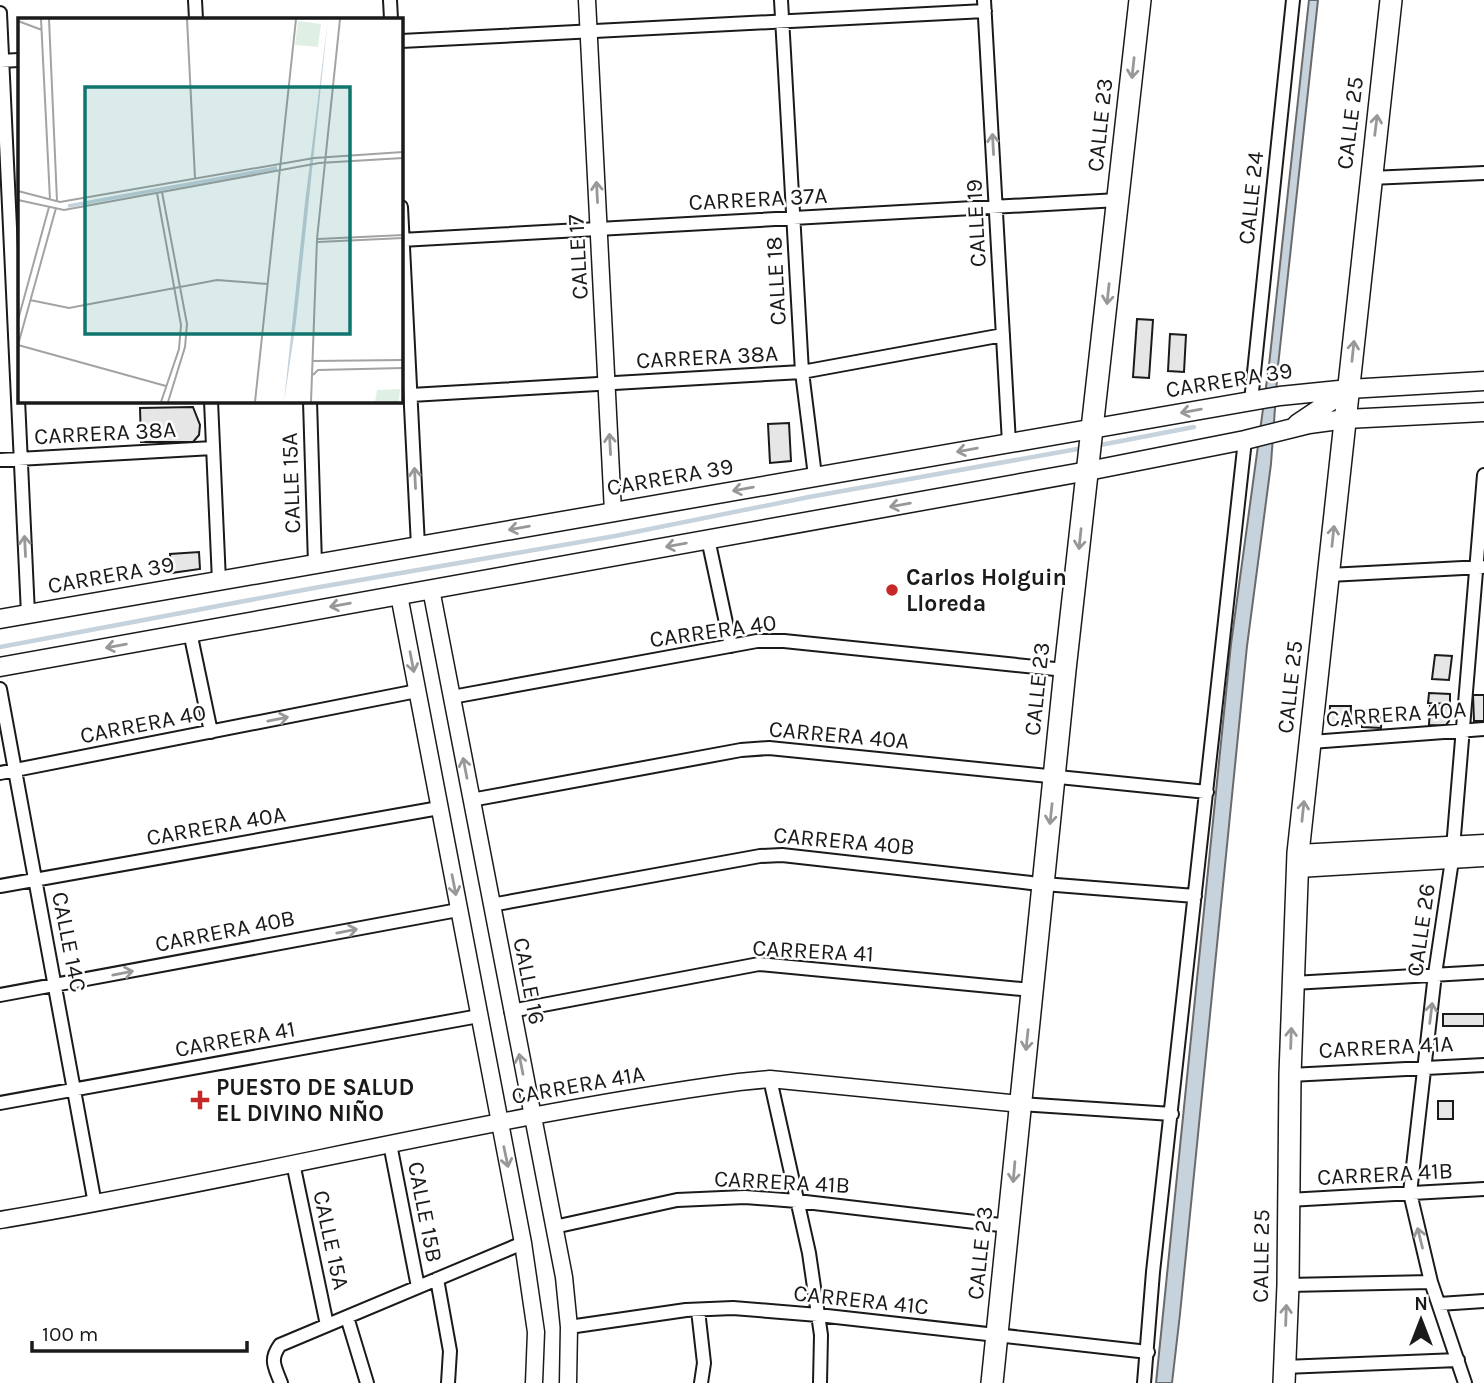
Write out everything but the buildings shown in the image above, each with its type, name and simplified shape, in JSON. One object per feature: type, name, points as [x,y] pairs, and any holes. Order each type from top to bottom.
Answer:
[{"type":"main road","name":"CALLE 23","points":[[992,1383],[1065,670],[1140,0]]},
{"type":"main road","name":"CALLE 25","points":[[1284,1375],[1288,1285],[1290,1074],[1298,861],[1391,0]]},
{"type":"main road","name":"CARRERA 39","points":[[0,619],[1009,443],[1093,435],[1255,400],[1349,389],[1484,381]]},
{"type":"main road","points":[[1284,429],[1349,389]]},
{"type":"main road","points":[[0,667],[708,539],[1250,438],[1284,429],[1346,419],[1484,412]]},
{"type":"street","points":[[195,0],[195,18]]},
{"type":"street","points":[[390,0],[391,18]]},
{"type":"street","name":"CALLE 17","points":[[587,0],[613,512]]},
{"type":"street","name":"CALLE 18","points":[[780,0],[802,372],[815,476]]},
{"type":"street","name":"CALLE 24","points":[[1255,400],[1289,0]]},
{"type":"street","points":[[402,41],[782,21],[984,5]]},
{"type":"street","name":"CALLE 19","points":[[984,5],[1009,443]]},
{"type":"street","points":[[0,13],[3,148],[28,614]]},
{"type":"street","points":[[1370,177],[1484,173]]},
{"type":"street","name":"CARRERA 37A","points":[[402,240],[1118,200]]},
{"type":"street","points":[[402,240],[418,546]]},
{"type":"street","name":"CARRERA 38A","points":[[411,395],[802,372],[1003,335]]},
{"type":"street","points":[[211,402],[219,581]]},
{"type":"street","name":"CALLE 15A","points":[[310,402],[315,564]]},
{"type":"street","points":[[1144,1383],[1153,1272],[1195,896],[1250,438]]},
{"type":"street","name":"CARRERA 38A","points":[[0,460],[213,448]]},
{"type":"street","name":"CALLE 26","points":[[1465,1383],[1431,1282],[1410,1193],[1435,974],[1453,852],[1480,567],[1484,475]]},
{"type":"street","points":[[708,539],[731,646]]},
{"type":"street","points":[[1329,575],[1480,567]]},
{"type":"street","name":"CALLE 16","points":[[431,589],[564,1277],[569,1327],[568,1383]]},
{"type":"street","points":[[399,595],[523,1243],[536,1332],[534,1383]]},
{"type":"street","points":[[190,632],[211,732]]},
{"type":"street","name":"CARRERA 40","points":[[452,697],[757,642],[784,642],[1065,670]]},
{"type":"street","name":"CALLE 14C","points":[[0,689],[95,1204]]},
{"type":"street","name":"CARRERA 40","points":[[0,774],[417,691]]},
{"type":"street","name":"CARRERA 40A","points":[[1311,741],[1484,729]]},
{"type":"street","name":"CARRERA 40A","points":[[471,800],[741,750],[769,748],[1207,792]]},
{"type":"street","name":"CARRERA 40A","points":[[0,886],[439,807]]},
{"type":"street","points":[[1298,861],[1453,852],[1484,843]]},
{"type":"street","points":[[1453,852],[1484,858]]},
{"type":"street","name":"CARRERA 40B","points":[[491,905],[760,856],[782,855],[1044,884],[1195,896]]},
{"type":"street","name":"CARRERA 40B","points":[[0,995],[458,910]]},
{"type":"street","name":"CARRERA 41","points":[[511,1011],[759,964],[1032,990]]},
{"type":"street","points":[[1293,983],[1484,972]]},
{"type":"street","name":"CARRERA 41","points":[[0,1103],[479,1016]]},
{"type":"street","name":"CARRERA 41A","points":[[1290,1074],[1484,1065]]},
{"type":"street","points":[[770,1079],[809,1253],[821,1335],[820,1383]]},
{"type":"street","name":"CARRERA 41A","points":[[0,1220],[95,1204],[531,1116],[698,1088],[770,1079],[1020,1104],[1171,1114]]},
{"type":"street","name":"CALLE 15B","points":[[390,1144],[418,1287]]},
{"type":"street","name":"CALLE 15A","points":[[293,1163],[327,1325]]},
{"type":"street","name":"CARRERA 41B","points":[[1288,1200],[1484,1189]]},
{"type":"street","name":"CARRERA 41B","points":[[554,1227],[677,1200],[745,1197],[797,1200],[1009,1226]]},
{"type":"street","points":[[278,1382],[272,1362],[280,1345],[523,1243]]},
{"type":"street","name":"CALLE 15B","points":[[437,1279],[450,1351],[448,1383]]},
{"type":"street","points":[[1288,1285],[1431,1282]]},
{"type":"street","points":[[1439,1304],[1484,1301]]},
{"type":"street","name":"CARRERA 41C","points":[[569,1327],[733,1308],[1148,1352]]},
{"type":"street","points":[[698,1310],[704,1363],[701,1383]]},
{"type":"street","name":"CALLE 15A","points":[[347,1317],[367,1383]]},
{"type":"street","points":[[1284,1375],[1458,1360]]},
{"type":"shaded area","points":[[1309,0],[1318,0],[1278,366],[1271,464],[1247,646],[1180,1314],[1172,1383],[1156,1383],[1231,644],[1269,365]]},
{"type":"waterway","points":[[1095,446],[1194,427]]},
{"type":"waterway","points":[[0,647],[1083,448]]},
{"type":"place","name":"Carlos Holguin Lloreda","points":[[892,590]]},
{"type":"place","name":"PUESTO DE SALUD EL DIVINO NIÑO","points":[[200,1100]]}]
